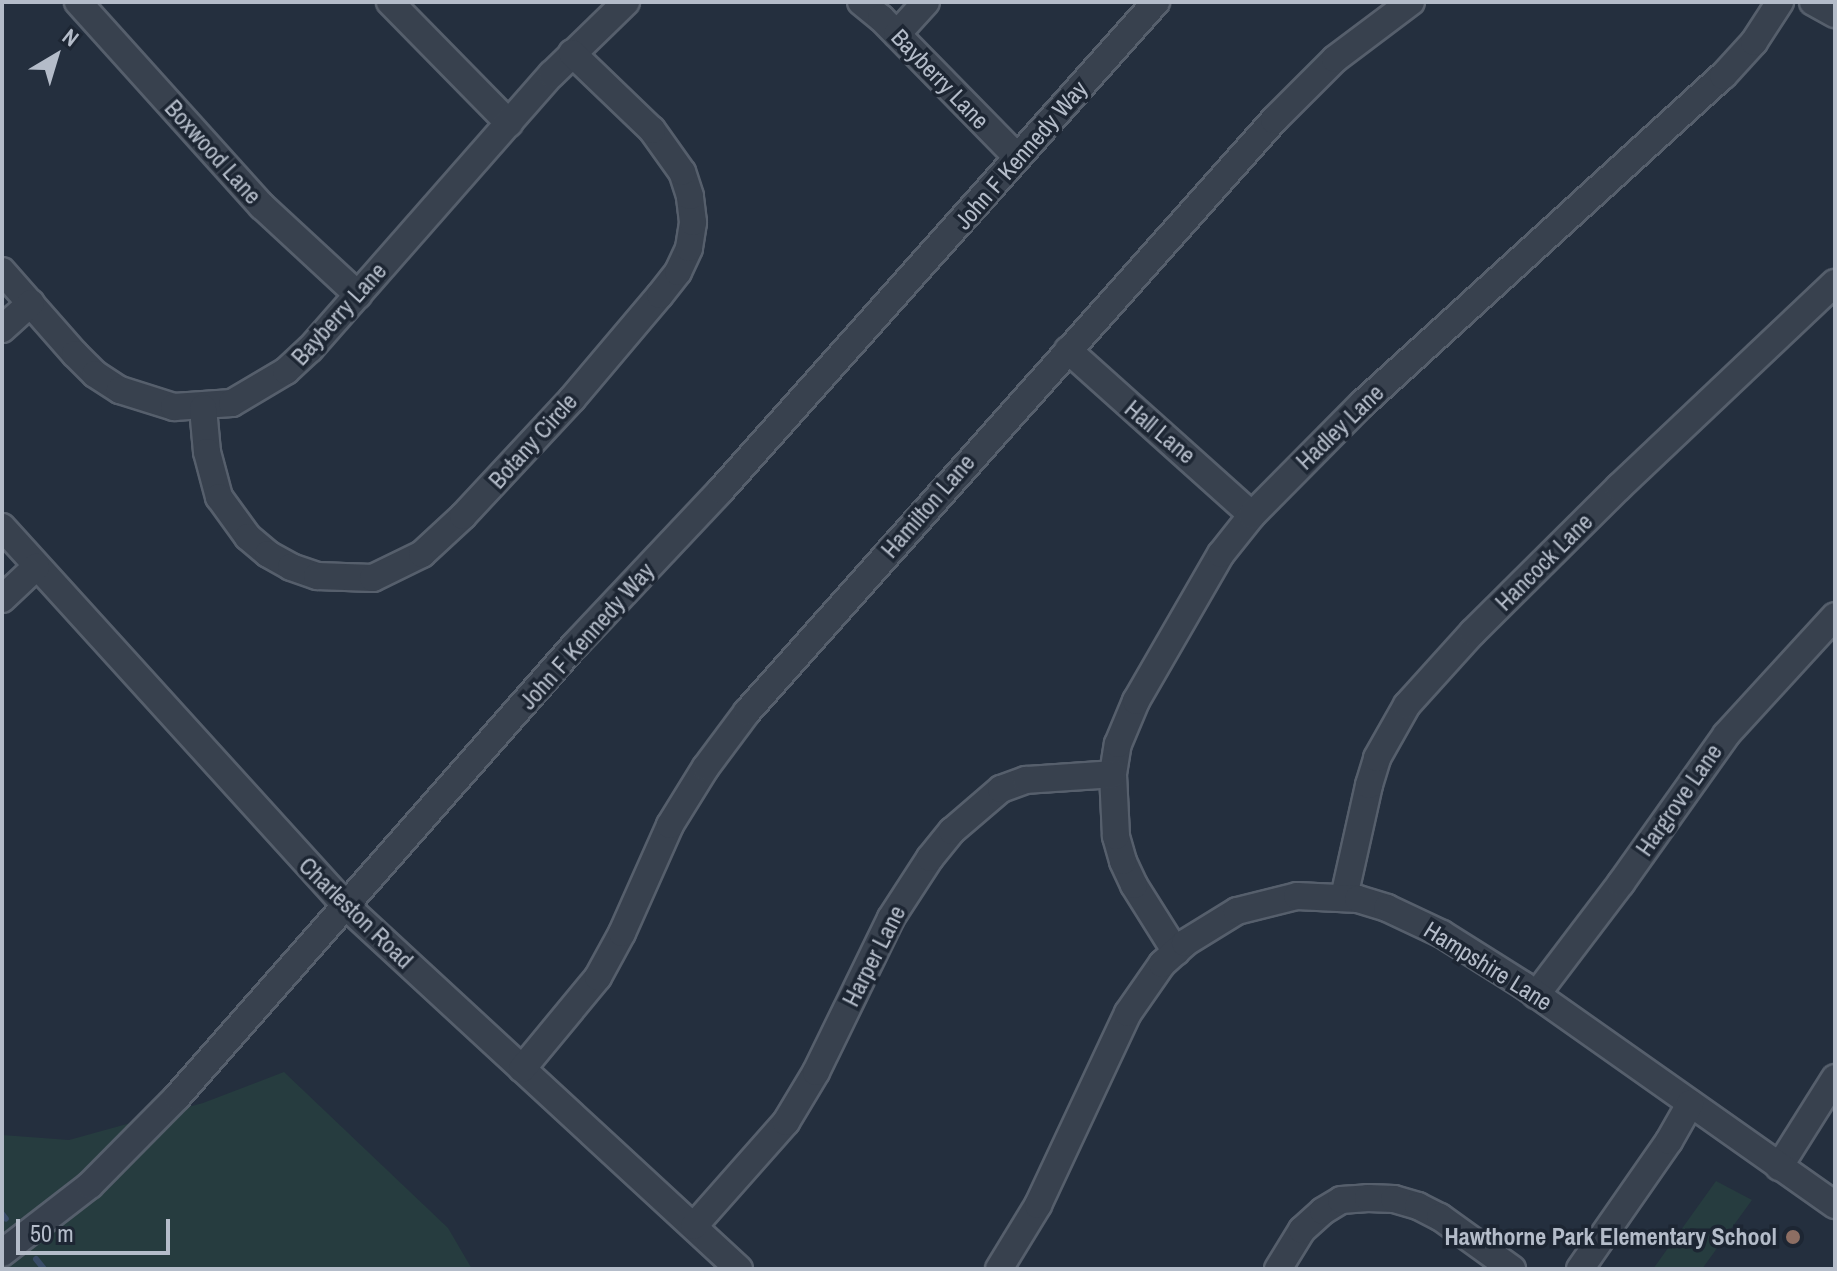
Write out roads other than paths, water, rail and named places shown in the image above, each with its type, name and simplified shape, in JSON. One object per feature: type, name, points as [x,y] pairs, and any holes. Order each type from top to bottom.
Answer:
[{"type":"street","name":"Boxwood Lane","points":[[78,2],[262,206],[358,295]]},
{"type":"street","points":[[390,2],[509,123]]},
{"type":"street","name":"Bayberry Lane","points":[[2,271],[95,374],[120,390],[160,404],[203,408],[232,403],[286,371],[358,295],[572,53],[626,2]]},
{"type":"street","name":"Bayberry Lane","points":[[861,2],[897,34],[1017,157]]},
{"type":"street","points":[[897,34],[926,2]]},
{"type":"street","name":"John F Kennedy Way","points":[[2,1253],[54,1216],[111,1165],[177,1097],[575,645],[721,490],[1156,2]]},
{"type":"street","name":"Hamilton Lane","points":[[522,1069],[598,977],[670,825],[726,739],[840,604],[1316,78],[1357,41],[1411,2]]},
{"type":"street","name":"Hadley Lane","points":[[1176,952],[1134,885],[1123,861],[1116,836],[1113,774],[1118,744],[1147,678],[1221,554],[1252,515],[1378,389],[1723,76],[1754,42],[1780,2]]},
{"type":"street","points":[[1813,2],[1835,14]]},
{"type":"street","name":"Botany Circle","points":[[203,408],[207,452],[219,497],[248,537],[268,554],[291,567],[317,576],[373,578],[422,554],[463,516],[572,399],[660,295],[678,272],[689,248],[693,222],[690,196],[682,172],[652,130],[572,53]]},
{"type":"street","name":"Hancock Lane","points":[[1344,897],[1373,771],[1407,705],[1449,656],[1619,487],[1835,283]]},
{"type":"street","points":[[2,329],[31,303]]},
{"type":"street","name":"Hall Lane","points":[[1068,350],[1252,515]]},
{"type":"street","name":"Charleston Road","points":[[2,527],[346,906],[739,1269]]},
{"type":"street","points":[[2,599],[36,567]]},
{"type":"street","name":"Hargrove Lane","points":[[1536,995],[1621,883],[1726,735],[1835,616]]},
{"type":"street","name":"Harper Lane","points":[[694,1226],[760,1154],[794,1110],[831,1044],[891,918],[930,858],[952,831],[1001,789],[1026,780],[1113,774]]},
{"type":"street","name":"Hampshire Lane","points":[[999,1269],[1038,1205],[1128,1013],[1144,987],[1176,952],[1210,925],[1266,901],[1297,896],[1344,897],[1387,908],[1442,934],[1536,995],[1835,1205]]},
{"type":"street","points":[[1779,1167],[1835,1078]]},
{"type":"street","points":[[1580,1269],[1661,1153],[1690,1104]]},
{"type":"street","points":[[1278,1269],[1302,1230],[1323,1211],[1341,1200],[1368,1198],[1394,1199],[1429,1211],[1512,1269]]},
{"type":"waterway","points":[[2,1214],[6,1219]]},
{"type":"waterway","points":[[36,1259],[44,1269]]},
{"type":"place","name":"Hawthorne Park Elementary School","points":[[1793,1237]]}]
